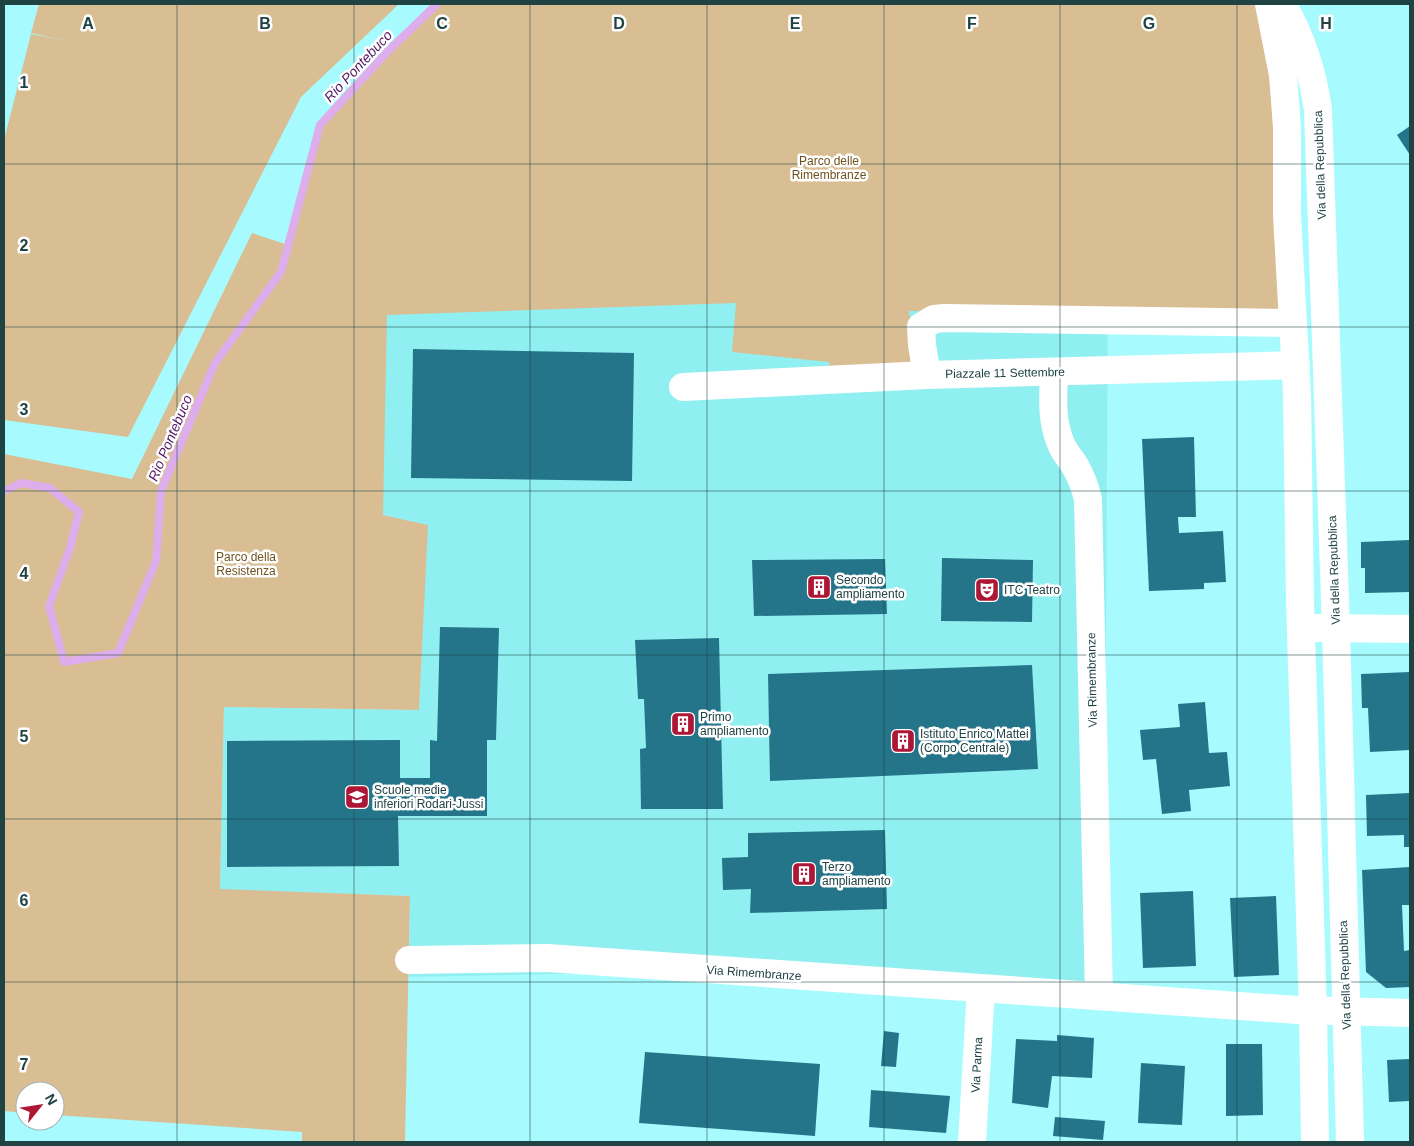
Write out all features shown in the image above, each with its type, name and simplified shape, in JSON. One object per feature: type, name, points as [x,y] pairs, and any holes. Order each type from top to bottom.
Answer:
[{"type":"street","points":[[1269,4],[1283,75],[1285,98],[1287,215],[1296,359],[1300,628],[1313,1011],[1315,1142]]},
{"type":"street","name":"Via della Repubblica","points":[[1282,4],[1294,24],[1316,91],[1318,110],[1336,629],[1350,1142]]},
{"type":"street","name":"Via della Repubblica","points":[[1285,98],[1316,91]]},
{"type":"street","name":"Piazzale 11 Settembre","points":[[1293,323],[934,319],[921,327],[927,375],[1054,372],[1296,359],[1326,352]]},
{"type":"street","name":"Via Rimembranze","points":[[1054,372],[1053,410],[1056,433],[1063,449],[1076,467],[1085,486],[1088,499],[1099,996]]},
{"type":"street","points":[[684,386],[927,375]]},
{"type":"street","points":[[1300,628],[1410,629]]},
{"type":"street","name":"Via Rimembranze","points":[[409,960],[547,958],[1313,1011],[1410,1013]]},
{"type":"street","name":"Via Parma","points":[[972,1142],[981,988]]},
{"type":"shaded area","points":[[377,275],[1108,283],[1104,986],[752,970],[409,977],[410,896],[220,890],[224,707],[419,710],[427,525],[380,514]]},
{"type":"green space","points":[[39,4],[399,4],[301,97],[128,437],[4,420],[4,140],[31,34],[61,40],[31,33]]},
{"type":"green space","points":[[437,4],[1269,4],[1292,314],[909,311],[918,378],[830,383],[829,362],[732,352],[736,303],[387,315],[383,515],[428,525],[419,710],[224,707],[220,889],[410,896],[405,1142],[302,1142],[302,1132],[65,1116],[65,1081],[15,1081],[15,1112],[4,1111],[4,454],[132,479],[252,233],[288,245],[320,125],[387,52]]},
{"type":"building","points":[[1410,126],[1410,155],[1397,135]]},
{"type":"building","points":[[413,349],[634,353],[632,481],[411,478]]},
{"type":"building","points":[[1194,437],[1196,517],[1178,517],[1179,533],[1223,531],[1226,582],[1204,583],[1204,589],[1149,591],[1142,439]]},
{"type":"building","points":[[1410,540],[1410,592],[1365,593],[1365,568],[1361,568],[1361,542]]},
{"type":"building","name":"ITC Teatro","points":[[942,558],[1033,560],[1032,622],[941,621]]},
{"type":"building","name":"Secondo ampliamento","points":[[885,559],[887,614],[754,616],[752,560]]},
{"type":"building","name":"Scuole medie inferiori Rodari-Jussi","points":[[440,627],[499,628],[496,740],[487,740],[487,816],[398,816],[399,866],[227,867],[227,741],[400,740],[400,778],[430,778],[430,740],[437,741]]},
{"type":"building","name":"Primo ampliamento","points":[[719,638],[723,809],[641,809],[640,749],[646,748],[644,699],[638,699],[635,640]]},
{"type":"building","name":"Istituto Enrico Mattei (Corpo Centrale)","points":[[1032,665],[1038,769],[770,781],[768,674]]},
{"type":"building","points":[[1410,672],[1410,750],[1370,752],[1368,708],[1362,708],[1361,674]]},
{"type":"building","points":[[1205,702],[1209,753],[1227,752],[1230,786],[1189,790],[1191,811],[1162,814],[1156,759],[1143,760],[1140,730],[1180,727],[1178,704]]},
{"type":"building","points":[[1410,793],[1410,847],[1404,847],[1404,835],[1367,836],[1366,795]]},
{"type":"building","name":"Terzo ampliamento","points":[[885,830],[887,909],[750,913],[751,889],[723,890],[722,858],[748,857],[748,833]]},
{"type":"building","points":[[1410,867],[1410,905],[1402,905],[1404,951],[1410,950],[1410,987],[1386,988],[1366,972],[1362,870]]},
{"type":"building","points":[[1193,891],[1196,966],[1143,968],[1140,893]]},
{"type":"building","points":[[1276,896],[1279,975],[1234,977],[1230,898]]},
{"type":"building","points":[[884,1031],[899,1033],[896,1067],[881,1066]]},
{"type":"building","points":[[1057,1035],[1094,1038],[1092,1078],[1052,1076],[1048,1108],[1012,1103],[1016,1039],[1057,1041]]},
{"type":"building","points":[[1226,1044],[1262,1044],[1263,1115],[1226,1116]]},
{"type":"building","points":[[645,1052],[820,1064],[815,1136],[639,1123]]},
{"type":"building","points":[[1410,1059],[1410,1101],[1389,1102],[1387,1060]]},
{"type":"building","points":[[1141,1063],[1185,1066],[1182,1125],[1138,1123]]},
{"type":"building","points":[[871,1090],[950,1096],[946,1133],[869,1127]]},
{"type":"building","points":[[1055,1117],[1105,1121],[1103,1140],[1053,1136]]},
{"type":"waterway","name":"Rio Pontebuco","points":[[4,491],[21,483],[50,488],[79,512],[70,548],[49,606],[64,662],[118,653],[156,561],[161,491],[215,363],[281,272],[320,125],[387,52],[437,4]]},
{"type":"place","name":"Secondo ampliamento","points":[[819,587]]},
{"type":"place","name":"ITC Teatro","points":[[987,590]]},
{"type":"place","name":"Primo ampliamento","points":[[683,724]]},
{"type":"place","name":"Istituto Enrico Mattei (Corpo Centrale)","points":[[903,741]]},
{"type":"place","name":"Scuole medie inferiori Rodari-Jussi","points":[[357,797]]},
{"type":"place","name":"Terzo ampliamento","points":[[804,874]]},
{"type":"park label","name":"Parco delle Rimembranze","points":[[829,168]]},
{"type":"park label","name":"Parco della Resistenza","points":[[246,564]]}]
